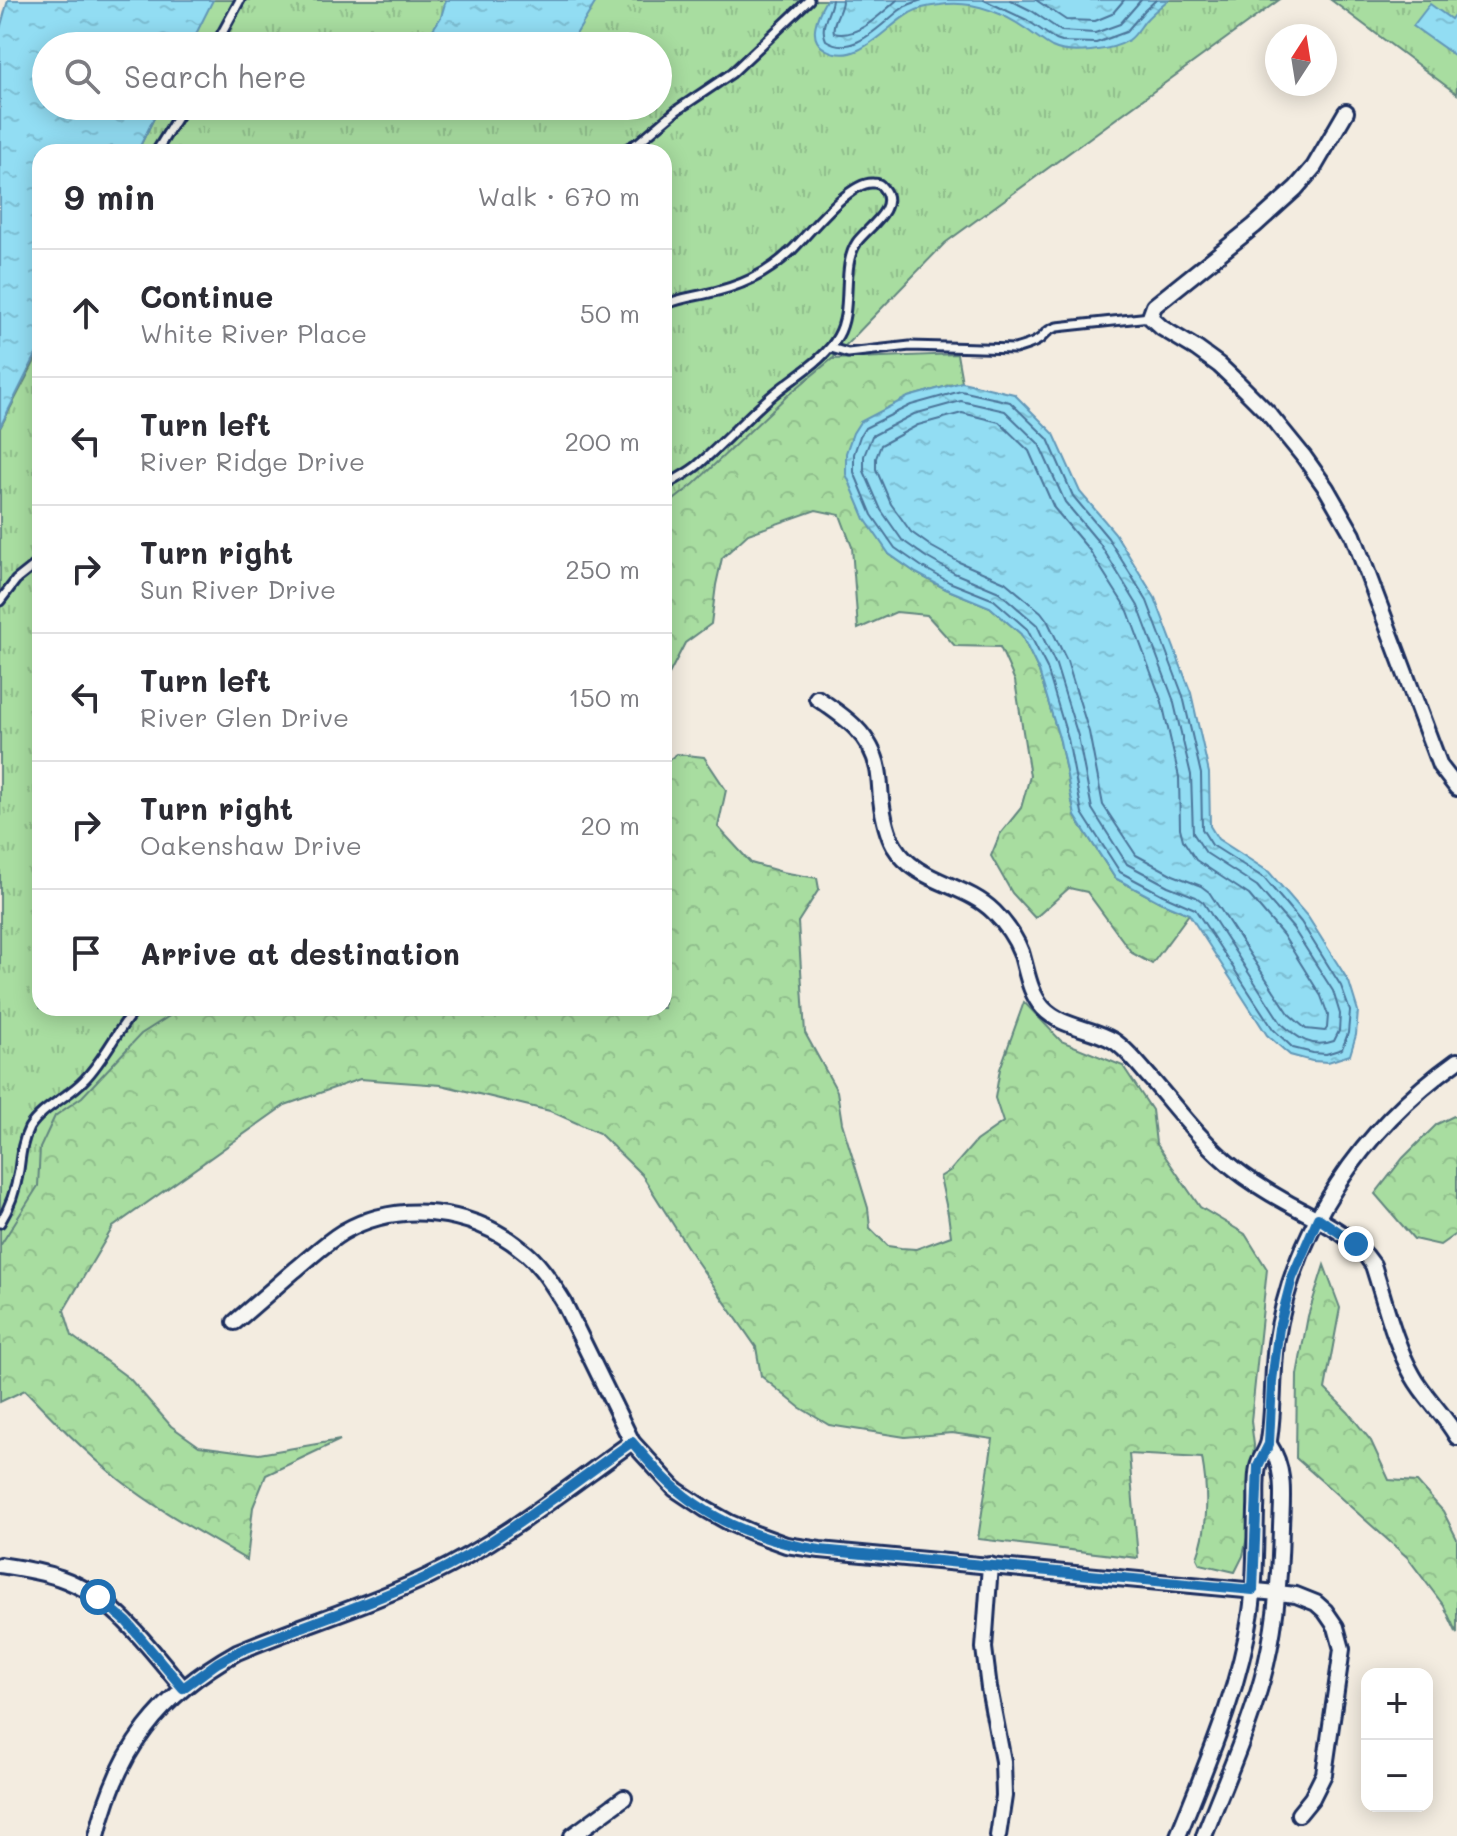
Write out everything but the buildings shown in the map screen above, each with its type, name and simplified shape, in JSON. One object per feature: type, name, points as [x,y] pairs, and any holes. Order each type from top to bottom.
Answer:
[{"type":"street","points":[[1346,112],[1314,167],[1296,188],[1154,306],[1150,317],[1219,365],[1238,383],[1269,414],[1326,488],[1353,535],[1440,766],[1457,788]]},
{"type":"street","points":[[817,698],[847,718],[862,733],[873,751],[879,771],[884,816],[894,846],[925,874],[974,896],[996,913],[1014,938],[1034,993],[1045,1010],[1071,1025],[1113,1041],[1127,1052],[1221,1157],[1264,1189],[1318,1218],[1356,1244],[1373,1265],[1412,1375],[1457,1437]]},
{"type":"street","points":[[1204,1836],[1257,1697],[1269,1646],[1258,1466],[1269,1444],[1272,1381],[1279,1328],[1292,1278],[1318,1218],[1339,1181],[1374,1135],[1411,1098],[1457,1061]]},
{"type":"street","points":[[235,1322],[325,1244],[347,1230],[395,1215],[428,1213],[462,1219],[480,1224],[533,1260],[563,1301],[632,1442],[675,1489],[730,1523],[786,1545],[820,1550],[1296,1595],[1316,1603],[1336,1627],[1342,1649],[1324,1774],[1312,1798],[1299,1814]]},
{"type":"street","points":[[97,1836],[109,1794],[123,1762],[141,1733],[183,1688],[237,1652],[407,1585],[456,1562],[499,1536],[632,1442]]},
{"type":"street","points":[[1178,1836],[1233,1693],[1248,1632],[1280,1561],[1282,1473],[1278,1457],[1269,1444]]},
{"type":"street","points":[[0,1565],[60,1577],[98,1597],[127,1622],[183,1688]]},
{"type":"street","points":[[990,1565],[984,1648],[1004,1772],[998,1836]]},
{"type":"street","points":[[572,1836],[624,1798]]},
{"type":"lane","points":[[223,32],[240,0]]},
{"type":"lane","points":[[672,114],[732,73],[809,0]]},
{"type":"lane","points":[[161,144],[175,120]]},
{"type":"lane","points":[[635,144],[665,120]]},
{"type":"lane","points":[[672,302],[726,289],[763,274],[862,184],[879,184],[885,190],[887,203],[884,212],[863,234],[850,255],[846,314],[840,334],[831,348],[755,410],[696,467],[672,482]]},
{"type":"lane","points":[[831,348],[848,353],[910,346],[1015,349],[1032,343],[1047,330],[1057,327],[1150,317]]},
{"type":"lane","points":[[0,601],[16,580],[32,567]]},
{"type":"lane","points":[[0,1223],[15,1190],[22,1144],[31,1126],[95,1068],[131,1016]]},
{"type":"green space","points":[[211,0],[1279,0],[945,243],[680,516],[672,531],[672,144],[141,144],[153,120],[672,120],[672,32],[196,32]]},
{"type":"green space","points":[[1331,0],[1457,0],[1457,94]]},
{"type":"green space","points":[[957,354],[962,382],[908,397],[889,554],[946,589],[990,607],[1021,634],[1039,671],[1060,741],[1075,816],[1115,878],[1189,914],[1152,964],[1132,953],[1087,892],[1069,888],[1035,918],[1012,893],[991,856],[1000,834],[1021,808],[1030,776],[1015,681],[1000,647],[955,646],[927,615],[896,612],[858,629],[852,547],[840,515],[816,510],[748,534],[722,558],[711,624],[685,643],[672,668],[672,501],[832,359]]},
{"type":"green space","points":[[32,366],[32,1016],[212,1016],[0,1275],[0,428]]},
{"type":"green space","points":[[677,754],[704,757],[726,790],[718,827],[751,863],[817,878],[819,889],[798,922],[805,1033],[837,1091],[842,1123],[868,1208],[870,1228],[888,1246],[916,1249],[951,1236],[940,1177],[951,1170],[976,1141],[1003,1122],[995,1098],[1000,1069],[1024,1002],[1061,1041],[1123,1066],[1152,1110],[1156,1143],[1200,1207],[1245,1234],[1267,1269],[1251,1421],[1254,1445],[1248,1533],[1243,1556],[1235,1572],[1200,1564],[1197,1558],[1204,1534],[1206,1508],[1202,1458],[1129,1454],[1138,1558],[978,1539],[993,1439],[952,1433],[905,1437],[829,1425],[799,1407],[761,1376],[756,1347],[642,1175],[599,1133],[550,1111],[441,1085],[360,1079],[285,1105],[113,1227],[64,1310],[72,1336],[130,1379],[171,1426],[199,1446],[259,1454],[340,1440],[266,1475],[253,1507],[247,1560],[166,1512],[120,1480],[25,1390],[0,1402],[0,1246],[38,1186],[40,1148],[55,1116],[82,1097],[141,1034],[169,1016],[672,1016],[672,757]]},
{"type":"green space","points":[[1454,1116],[1457,1118],[1457,1233],[1440,1245],[1414,1239],[1375,1194],[1403,1158],[1437,1124]]},
{"type":"green space","points":[[1324,1265],[1340,1308],[1325,1389],[1371,1441],[1389,1480],[1417,1482],[1443,1511],[1457,1539],[1457,1634],[1444,1606],[1407,1557],[1296,1458],[1297,1375],[1308,1316]]},
{"type":"water","points":[[8,0],[213,0],[197,32],[32,32],[32,120],[153,120],[141,144],[32,144],[32,363],[0,427],[0,29]]},
{"type":"water","points":[[446,0],[597,0],[578,32],[431,32],[441,17]]},
{"type":"water","points":[[826,0],[1168,0],[1129,40],[1102,49],[1080,52],[1060,50],[996,13],[974,6],[952,4],[913,11],[860,49],[837,53],[819,45],[816,39],[815,26]]},
{"type":"water","points":[[1430,4],[1451,19],[1457,11],[1457,57],[1413,26]]},
{"type":"water","points":[[962,382],[1014,394],[1054,434],[1080,492],[1115,533],[1155,598],[1191,693],[1209,773],[1210,826],[1218,839],[1269,872],[1308,917],[1349,982],[1358,1011],[1350,1055],[1328,1062],[1290,1055],[1267,1035],[1189,914],[1115,878],[1075,816],[1060,741],[1039,671],[1021,634],[990,607],[946,589],[889,554],[865,519],[846,474],[846,453],[860,422],[908,397]]},
{"type":"route","points":[[98,1597],[127,1622],[183,1688],[237,1652],[397,1590],[456,1562],[499,1536],[632,1442],[675,1489],[730,1523],[786,1545],[1253,1590],[1258,1466],[1269,1444],[1276,1345],[1292,1278],[1318,1218],[1356,1244]]}]
